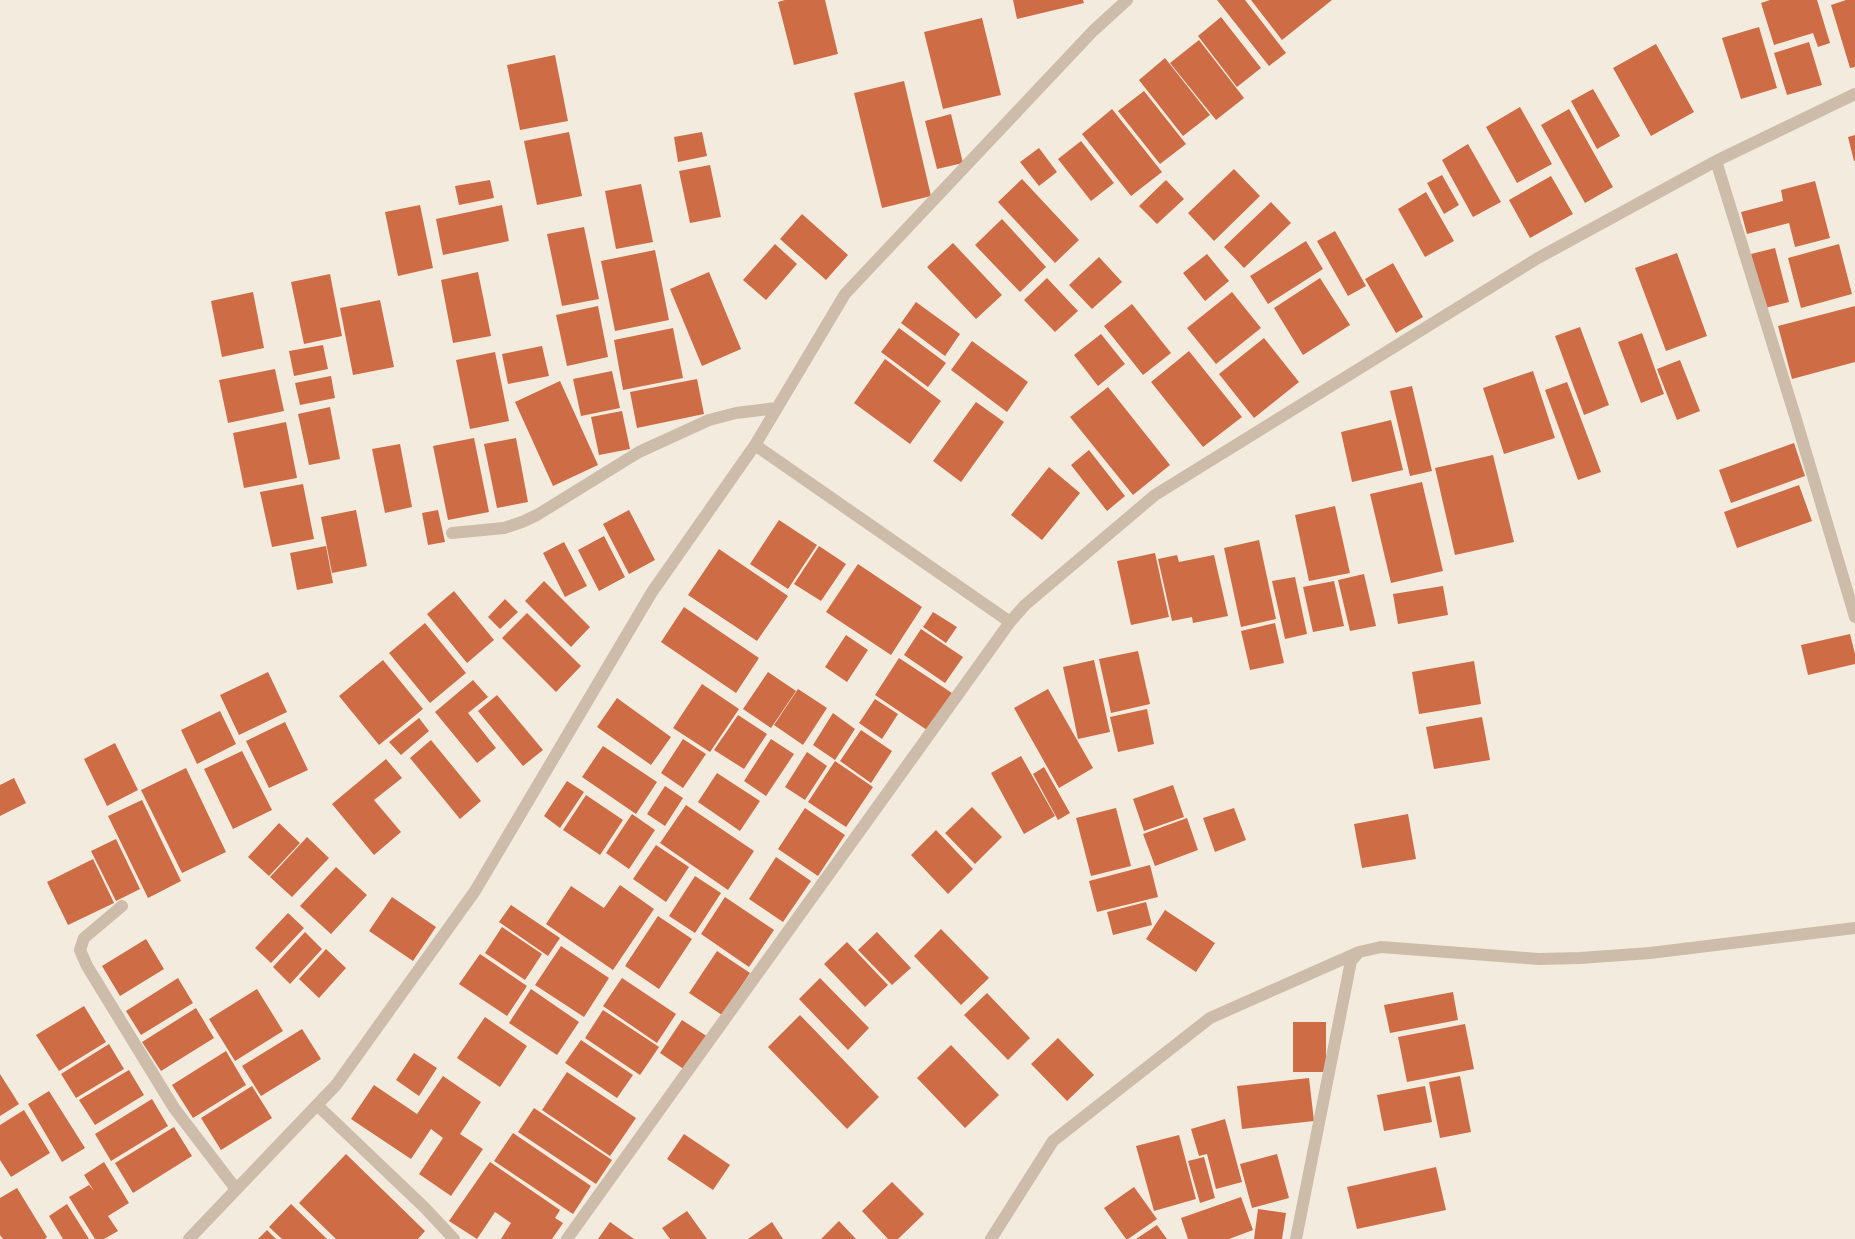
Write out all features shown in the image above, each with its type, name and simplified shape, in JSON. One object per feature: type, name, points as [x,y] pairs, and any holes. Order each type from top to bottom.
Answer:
[{"type":"street","points":[[189,1239],[336,1085],[475,891],[652,592],[755,444],[845,294],[1093,31],[1128,0]]},
{"type":"street","points":[[567,1239],[1010,622],[1032,599],[1154,495],[1538,258],[1716,161],[1855,94]]},
{"type":"street","points":[[1716,161],[1796,416],[1855,617]]},
{"type":"street","points":[[452,533],[504,528],[522,522],[537,515],[639,452],[709,420],[736,413],[777,408]]},
{"type":"street","points":[[755,444],[1010,622]]},
{"type":"street","points":[[122,906],[84,938],[80,950],[83,958],[174,1108],[236,1189]]},
{"type":"street","points":[[990,1239],[1052,1141],[1202,1024],[1210,1018],[1359,952],[1381,948],[1539,958],[1580,958],[1650,953],[1855,928]]},
{"type":"street","points":[[1296,1239],[1352,961],[1359,952]]},
{"type":"street","points":[[317,1105],[425,1208],[454,1239]]},
{"type":"building","points":[[785,0],[825,0],[838,54],[794,65],[778,2]]},
{"type":"building","points":[[1013,0],[1083,0],[1084,3],[1017,19]]},
{"type":"building","points":[[1217,0],[1245,0],[1286,53],[1269,66]]},
{"type":"building","points":[[1251,0],[1332,0],[1282,40]]},
{"type":"building","points":[[1770,0],[1817,0],[1830,43],[1818,47],[1813,33],[1774,45],[1761,3]]},
{"type":"building","points":[[1846,0],[1855,0],[1855,67],[1850,68],[1831,5]]},
{"type":"building","points":[[1221,17],[1261,68],[1237,87],[1198,36]]},
{"type":"building","points":[[982,18],[1001,95],[943,109],[924,32]]},
{"type":"building","points":[[1759,27],[1777,88],[1741,99],[1722,38]]},
{"type":"building","points":[[1199,40],[1244,98],[1216,120],[1170,63]]},
{"type":"building","points":[[1809,42],[1822,85],[1787,95],[1774,53]]},
{"type":"building","points":[[1656,44],[1694,112],[1651,136],[1613,68]]},
{"type":"building","points":[[555,55],[568,121],[520,130],[507,65]]},
{"type":"building","points":[[1165,58],[1210,115],[1183,136],[1139,80]]},
{"type":"building","points":[[904,81],[931,196],[882,208],[854,93]]},
{"type":"building","points":[[1593,89],[1620,136],[1597,149],[1571,101]]},
{"type":"building","points":[[1144,91],[1186,144],[1160,164],[1118,111]]},
{"type":"building","points":[[1520,107],[1552,164],[1517,183],[1486,127]]},
{"type":"building","points":[[1112,109],[1162,172],[1131,196],[1082,134]]},
{"type":"building","points":[[1569,109],[1613,187],[1585,203],[1541,125]]},
{"type":"building","points":[[951,114],[963,163],[937,169],[925,121]]},
{"type":"building","points":[[569,132],[582,196],[537,205],[524,141]]},
{"type":"building","points":[[702,132],[707,156],[678,162],[674,137]]},
{"type":"building","points":[[1855,135],[1855,161],[1854,161],[1848,137]]},
{"type":"building","points":[[1081,141],[1114,183],[1091,201],[1058,159]]},
{"type":"building","points":[[1468,144],[1501,202],[1473,217],[1442,160]]},
{"type":"building","points":[[1039,148],[1057,172],[1039,186],[1020,162]]},
{"type":"building","points":[[710,165],[721,217],[690,223],[679,171]]},
{"type":"building","points":[[1234,169],[1260,196],[1214,241],[1188,213]]},
{"type":"building","points":[[1442,175],[1459,205],[1444,214],[1427,183]]},
{"type":"building","points":[[1551,176],[1573,214],[1530,238],[1509,200]]},
{"type":"building","points":[[1022,179],[1079,240],[1055,263],[998,202]]},
{"type":"building","points":[[490,180],[494,198],[459,205],[455,186]]},
{"type":"building","points":[[1166,180],[1184,199],[1157,224],[1139,206]]},
{"type":"building","points":[[1815,181],[1830,238],[1795,247],[1789,223],[1747,234],[1741,212],[1783,201],[1781,190]]},
{"type":"building","points":[[641,184],[653,242],[616,249],[605,191]]},
{"type":"building","points":[[1426,192],[1454,241],[1425,257],[1398,209]]},
{"type":"building","points":[[1271,202],[1291,223],[1244,268],[1224,247]]},
{"type":"building","points":[[420,205],[433,268],[398,276],[385,212]]},
{"type":"building","points":[[502,205],[509,241],[443,255],[436,219]]},
{"type":"building","points":[[802,214],[848,255],[826,280],[780,239]]},
{"type":"building","points":[[1002,219],[1046,267],[1020,292],[975,245]]},
{"type":"building","points":[[584,227],[599,299],[562,306],[547,234]]},
{"type":"building","points":[[1335,231],[1366,286],[1348,296],[1317,241]]},
{"type":"building","points":[[1306,241],[1323,269],[1268,304],[1250,276]]},
{"type":"building","points":[[953,243],[1002,295],[976,319],[927,267]]},
{"type":"building","points":[[775,244],[797,264],[766,300],[743,280]]},
{"type":"building","points":[[1839,244],[1852,294],[1801,308],[1788,258]]},
{"type":"building","points":[[1775,248],[1789,302],[1765,308],[1751,254]]},
{"type":"building","points":[[655,250],[669,320],[615,331],[601,261]]},
{"type":"building","points":[[1677,253],[1707,336],[1666,351],[1635,268]]},
{"type":"building","points":[[1207,254],[1229,281],[1205,301],[1183,273]]},
{"type":"building","points":[[1099,257],[1122,282],[1092,309],[1069,285]]},
{"type":"building","points":[[1393,263],[1423,317],[1396,333],[1365,279]]},
{"type":"building","points":[[478,272],[491,336],[453,343],[441,280]]},
{"type":"building","points":[[709,272],[741,349],[702,366],[670,289]]},
{"type":"building","points":[[330,274],[342,336],[304,344],[291,282]]},
{"type":"building","points":[[1047,278],[1078,311],[1055,332],[1024,300]]},
{"type":"building","points":[[1320,278],[1350,325],[1303,355],[1274,308]]},
{"type":"building","points":[[253,292],[264,348],[222,357],[211,301]]},
{"type":"building","points":[[1232,292],[1261,328],[1216,364],[1187,328]]},
{"type":"building","points":[[380,300],[394,367],[353,375],[340,308]]},
{"type":"building","points":[[916,302],[960,334],[945,356],[901,323]]},
{"type":"building","points":[[1132,304],[1171,353],[1143,375],[1104,326]]},
{"type":"building","points":[[598,306],[608,357],[567,366],[556,315]]},
{"type":"building","points":[[1855,306],[1855,362],[1792,379],[1778,326]]},
{"type":"building","points":[[1580,327],[1609,405],[1584,415],[1555,336]]},
{"type":"building","points":[[673,328],[683,378],[623,390],[614,340]]},
{"type":"building","points":[[899,328],[946,363],[928,387],[881,352]]},
{"type":"building","points":[[1642,333],[1664,394],[1641,403],[1618,342]]},
{"type":"building","points":[[1101,334],[1125,364],[1098,386],[1074,355]]},
{"type":"building","points":[[1264,338],[1299,382],[1254,418],[1219,374]]},
{"type":"building","points":[[972,341],[1028,382],[1007,412],[951,370]]},
{"type":"building","points":[[323,345],[328,369],[294,376],[289,351]]},
{"type":"building","points":[[542,346],[549,376],[508,384],[502,354]]},
{"type":"building","points":[[1189,351],[1242,417],[1203,447],[1151,382]]},
{"type":"building","points":[[495,352],[509,421],[470,429],[456,360]]},
{"type":"building","points":[[885,359],[941,401],[910,444],[854,403]]},
{"type":"building","points":[[1680,360],[1700,411],[1677,420],[1657,369]]},
{"type":"building","points":[[275,369],[284,411],[228,423],[219,380]]},
{"type":"building","points":[[612,371],[620,408],[581,416],[573,379]]},
{"type":"building","points":[[1533,371],[1555,438],[1504,454],[1483,388]]},
{"type":"building","points":[[331,376],[335,398],[300,405],[295,383]]},
{"type":"building","points":[[697,379],[704,414],[637,428],[630,392]]},
{"type":"building","points":[[560,381],[598,465],[553,486],[515,402]]},
{"type":"building","points":[[1567,382],[1601,472],[1578,480],[1545,390]]},
{"type":"building","points":[[1412,386],[1432,471],[1410,476],[1390,391]]},
{"type":"building","points":[[1108,387],[1170,465],[1133,495],[1070,417]]},
{"type":"building","points":[[976,402],[1004,422],[961,482],[933,461]]},
{"type":"building","points":[[330,407],[340,459],[309,465],[298,414]]},
{"type":"building","points":[[622,411],[630,449],[599,455],[591,417]]},
{"type":"building","points":[[1391,420],[1403,470],[1352,482],[1341,432]]},
{"type":"building","points":[[286,422],[297,478],[244,488],[233,433]]},
{"type":"building","points":[[474,438],[489,512],[448,520],[433,446]]},
{"type":"building","points":[[516,438],[528,502],[497,508],[484,444]]},
{"type":"building","points":[[1794,443],[1805,476],[1731,503],[1719,470]]},
{"type":"building","points":[[400,444],[412,507],[385,513],[372,449]]},
{"type":"building","points":[[1089,450],[1125,496],[1107,511],[1071,465]]},
{"type":"building","points":[[1493,455],[1514,542],[1455,555],[1435,468]]},
{"type":"building","points":[[1049,467],[1080,493],[1042,540],[1011,515]]},
{"type":"building","points":[[1422,482],[1443,571],[1391,583],[1370,494]]},
{"type":"building","points":[[303,484],[314,539],[272,547],[260,492]]},
{"type":"building","points":[[1799,485],[1812,521],[1737,548],[1724,512]]},
{"type":"building","points":[[1335,506],[1350,573],[1309,581],[1295,515]]},
{"type":"building","points":[[356,510],[367,566],[332,573],[321,517]]},
{"type":"building","points":[[438,510],[445,542],[428,545],[422,513]]},
{"type":"building","points":[[629,510],[655,560],[629,574],[603,524]]},
{"type":"building","points":[[779,520],[817,545],[788,589],[750,564]]},
{"type":"building","points":[[604,536],[625,577],[599,591],[578,550]]},
{"type":"building","points":[[1259,540],[1276,619],[1241,627],[1224,548]]},
{"type":"building","points":[[564,542],[587,586],[565,597],[543,553]]},
{"type":"building","points":[[326,546],[333,583],[297,590],[290,553]]},
{"type":"building","points":[[819,546],[846,564],[821,601],[794,584]]},
{"type":"building","points":[[719,549],[788,596],[757,641],[688,595]]},
{"type":"building","points":[[1155,553],[1169,617],[1131,625],[1117,561]]},
{"type":"building","points":[[1177,555],[1179,562],[1214,555],[1228,616],[1193,623],[1192,617],[1172,621],[1158,559]]},
{"type":"building","points":[[858,564],[922,607],[891,655],[826,612]]},
{"type":"building","points":[[1364,574],[1376,626],[1350,631],[1338,580]]},
{"type":"building","points":[[1295,577],[1307,634],[1285,639],[1272,581]]},
{"type":"building","points":[[544,581],[590,627],[571,647],[525,601]]},
{"type":"building","points":[[1334,581],[1344,626],[1313,632],[1303,587]]},
{"type":"building","points":[[1443,586],[1448,615],[1398,624],[1393,594]]},
{"type":"building","points":[[454,591],[494,640],[467,663],[427,614]]},
{"type":"building","points":[[505,599],[518,612],[500,629],[488,617]]},
{"type":"building","points":[[684,607],[759,658],[736,693],[661,642]]},
{"type":"building","points":[[933,612],[957,627],[946,643],[923,627]]},
{"type":"building","points":[[527,613],[581,666],[556,692],[502,638]]},
{"type":"building","points":[[425,623],[466,673],[430,703],[389,653]]},
{"type":"building","points":[[1275,623],[1284,663],[1250,670],[1241,631]]},
{"type":"building","points":[[921,629],[963,657],[945,683],[904,655]]},
{"type":"building","points":[[1850,634],[1855,654],[1855,664],[1808,675],[1801,645]]},
{"type":"building","points":[[846,635],[868,650],[847,682],[825,667]]},
{"type":"building","points":[[1138,651],[1150,704],[1111,713],[1099,659]]},
{"type":"building","points":[[899,658],[952,693],[927,730],[875,695]]},
{"type":"building","points":[[383,660],[423,709],[379,745],[339,696]]},
{"type":"building","points":[[1094,660],[1110,732],[1078,739],[1063,667]]},
{"type":"building","points":[[1474,661],[1481,704],[1419,714],[1412,672]]},
{"type":"building","points":[[268,672],[287,712],[239,735],[220,695]]},
{"type":"building","points":[[768,672],[796,691],[771,728],[743,709]]},
{"type":"building","points":[[473,680],[488,697],[468,713],[496,748],[477,763],[435,712]]},
{"type":"building","points":[[702,684],[739,709],[710,752],[673,728]]},
{"type":"building","points":[[798,689],[827,708],[803,745],[774,725]]},
{"type":"building","points":[[1048,689],[1093,768],[1059,788],[1014,708]]},
{"type":"building","points":[[497,695],[543,750],[523,766],[478,711]]},
{"type":"building","points":[[617,698],[671,737],[651,765],[597,727]]},
{"type":"building","points":[[875,699],[898,714],[882,739],[859,723]]},
{"type":"building","points":[[1147,709],[1154,744],[1118,752],[1110,717]]},
{"type":"building","points":[[220,711],[236,744],[197,764],[181,730]]},
{"type":"building","points":[[833,713],[855,729],[835,760],[813,745]]},
{"type":"building","points":[[738,715],[767,734],[744,769],[714,750]]},
{"type":"building","points":[[1482,717],[1490,760],[1434,769],[1426,727]]},
{"type":"building","points":[[419,718],[429,731],[401,755],[389,742]]},
{"type":"building","points":[[285,722],[308,770],[269,788],[246,741]]},
{"type":"building","points":[[861,730],[892,751],[871,783],[840,761]]},
{"type":"building","points":[[683,739],[706,754],[683,788],[661,773]]},
{"type":"building","points":[[771,739],[794,754],[766,796],[744,781]]},
{"type":"building","points":[[431,740],[481,801],[460,819],[410,758]]},
{"type":"building","points":[[115,743],[138,790],[107,806],[84,759]]},
{"type":"building","points":[[603,746],[657,782],[636,814],[582,777]]},
{"type":"building","points":[[242,751],[272,810],[233,829],[204,769]]},
{"type":"building","points":[[807,752],[827,766],[805,800],[785,787]]},
{"type":"building","points":[[1021,756],[1055,816],[1024,834],[991,773]]},
{"type":"building","points":[[386,759],[402,778],[374,800],[401,832],[374,855],[332,804]]},
{"type":"building","points":[[835,761],[873,787],[846,827],[808,802]]},
{"type":"building","points":[[1044,767],[1070,813],[1058,820],[1033,774]]},
{"type":"building","points":[[186,768],[226,852],[182,873],[141,790]]},
{"type":"building","points":[[717,773],[760,801],[740,831],[698,802]]},
{"type":"building","points":[[14,778],[26,803],[0,816],[0,785]]},
{"type":"building","points":[[567,781],[584,792],[560,828],[544,816]]},
{"type":"building","points":[[1173,785],[1184,817],[1144,831],[1133,799]]},
{"type":"building","points":[[665,786],[683,798],[665,826],[647,814]]},
{"type":"building","points":[[586,795],[623,820],[600,855],[563,830]]},
{"type":"building","points":[[142,800],[181,881],[148,898],[108,816]]},
{"type":"building","points":[[686,805],[754,851],[728,890],[660,843]]},
{"type":"building","points":[[972,807],[1002,837],[975,864],[945,833]]},
{"type":"building","points":[[805,808],[845,835],[818,876],[778,849]]},
{"type":"building","points":[[1116,808],[1131,866],[1091,876],[1076,818]]},
{"type":"building","points":[[1234,808],[1246,840],[1215,852],[1203,818]]},
{"type":"building","points":[[632,814],[655,830],[629,869],[606,853]]},
{"type":"building","points":[[1408,814],[1416,859],[1362,868],[1354,824]]},
{"type":"building","points":[[1187,818],[1198,850],[1155,866],[1143,834]]},
{"type":"building","points":[[279,823],[300,843],[269,876],[248,857]]},
{"type":"building","points":[[936,830],[973,869],[948,894],[911,855]]},
{"type":"building","points":[[307,837],[329,858],[292,897],[270,877]]},
{"type":"building","points":[[116,839],[140,889],[116,901],[91,851]]},
{"type":"building","points":[[656,845],[689,867],[666,902],[633,879]]},
{"type":"building","points":[[776,857],[811,881],[783,922],[749,899]]},
{"type":"building","points":[[93,859],[114,903],[68,925],[47,882]]},
{"type":"building","points":[[1150,865],[1158,897],[1097,912],[1089,881]]},
{"type":"building","points":[[336,867],[367,895],[331,934],[300,906]]},
{"type":"building","points":[[695,876],[721,893],[695,933],[669,916]]},
{"type":"building","points":[[620,885],[654,909],[613,970],[546,924],[571,886],[604,908]]},
{"type":"building","points":[[392,897],[436,927],[413,961],[369,931]]},
{"type":"building","points":[[725,897],[774,930],[749,967],[701,934]]},
{"type":"building","points":[[1146,902],[1152,925],[1113,935],[1107,912]]},
{"type":"building","points":[[511,905],[560,938],[548,956],[499,922]]},
{"type":"building","points":[[1165,910],[1215,943],[1196,972],[1146,939]]},
{"type":"building","points":[[288,913],[304,928],[271,963],[255,948]]},
{"type":"building","points":[[658,916],[692,939],[659,989],[625,966]]},
{"type":"building","points":[[502,927],[542,954],[525,980],[485,953]]},
{"type":"building","points":[[941,929],[989,978],[961,1005],[914,956]]},
{"type":"building","points":[[305,932],[322,949],[290,984],[273,967]]},
{"type":"building","points":[[877,932],[911,968],[892,985],[858,950]]},
{"type":"building","points":[[146,939],[164,969],[120,996],[102,966]]},
{"type":"building","points":[[847,942],[888,985],[865,1007],[824,964]]},
{"type":"building","points":[[561,946],[609,978],[584,1017],[535,985]]},
{"type":"building","points":[[326,949],[346,968],[319,998],[299,979]]},
{"type":"building","points":[[717,951],[750,973],[722,1015],[689,993]]},
{"type":"building","points":[[480,954],[527,986],[507,1016],[459,984]]},
{"type":"building","points":[[178,978],[193,1003],[141,1035],[126,1011]]},
{"type":"building","points":[[622,978],[676,1014],[657,1043],[603,1006]]},
{"type":"building","points":[[820,978],[869,1028],[848,1050],[799,999]]},
{"type":"building","points":[[257,989],[283,1031],[235,1061],[209,1019]]},
{"type":"building","points":[[531,989],[579,1022],[557,1055],[509,1023]]},
{"type":"building","points":[[1453,992],[1458,1020],[1390,1033],[1384,1005]]},
{"type":"building","points":[[987,993],[1030,1038],[1008,1060],[964,1015]]},
{"type":"building","points":[[84,1006],[106,1042],[59,1071],[36,1035]]},
{"type":"building","points":[[196,1008],[214,1038],[161,1071],[142,1042]]},
{"type":"building","points":[[603,1010],[659,1047],[640,1075],[585,1038]]},
{"type":"building","points":[[800,1015],[879,1097],[847,1129],[768,1047]]},
{"type":"building","points":[[485,1017],[527,1046],[500,1087],[457,1058]]},
{"type":"building","points":[[682,1020],[708,1037],[685,1070],[660,1053]]},
{"type":"building","points":[[1293,1022],[1326,1022],[1326,1072],[1293,1072]]},
{"type":"building","points":[[1465,1024],[1474,1069],[1407,1082],[1398,1037]]},
{"type":"building","points":[[302,1029],[321,1059],[261,1096],[242,1066]]},
{"type":"building","points":[[1058,1038],[1094,1075],[1067,1101],[1031,1064]]},
{"type":"building","points":[[581,1040],[633,1075],[617,1098],[565,1063]]},
{"type":"building","points":[[109,1044],[124,1069],[76,1098],[61,1074]]},
{"type":"building","points":[[951,1045],[999,1095],[965,1128],[917,1078]]},
{"type":"building","points":[[226,1051],[246,1085],[193,1118],[172,1085]]},
{"type":"building","points":[[414,1053],[437,1068],[419,1096],[396,1080]]},
{"type":"building","points":[[129,1070],[144,1095],[95,1125],[79,1100]]},
{"type":"building","points":[[567,1072],[636,1118],[610,1156],[542,1110]]},
{"type":"building","points":[[0,1074],[19,1104],[0,1116]]},
{"type":"building","points":[[443,1076],[481,1102],[460,1134],[483,1149],[451,1196],[419,1174],[443,1138],[431,1129],[411,1159],[351,1119],[374,1085],[417,1114]]},
{"type":"building","points":[[1460,1076],[1471,1132],[1440,1138],[1429,1082]]},
{"type":"building","points":[[1309,1078],[1314,1121],[1242,1129],[1237,1086]]},
{"type":"building","points":[[252,1086],[272,1118],[221,1150],[201,1118]]},
{"type":"building","points":[[1425,1086],[1432,1122],[1384,1131],[1377,1095]]},
{"type":"building","points":[[49,1091],[85,1148],[62,1162],[28,1104]]},
{"type":"building","points":[[152,1099],[168,1126],[111,1161],[95,1134]]},
{"type":"building","points":[[534,1108],[612,1160],[596,1184],[518,1132]]},
{"type":"building","points":[[24,1110],[50,1153],[11,1177],[0,1160],[0,1125]]},
{"type":"building","points":[[1225,1119],[1242,1182],[1216,1189],[1207,1154],[1199,1156],[1191,1129]]},
{"type":"building","points":[[174,1127],[192,1156],[133,1193],[115,1163]]},
{"type":"building","points":[[513,1133],[591,1186],[573,1214],[494,1161]]},
{"type":"building","points":[[684,1134],[730,1165],[713,1190],[667,1159]]},
{"type":"building","points":[[1179,1135],[1196,1199],[1154,1211],[1136,1146]]},
{"type":"building","points":[[346,1154],[425,1231],[418,1239],[336,1239],[299,1203]]},
{"type":"building","points":[[1277,1154],[1289,1198],[1252,1208],[1240,1164]]},
{"type":"building","points":[[1204,1157],[1215,1198],[1200,1203],[1188,1161]]},
{"type":"building","points":[[104,1162],[129,1203],[108,1216],[118,1231],[104,1239],[95,1239],[69,1197],[89,1185],[94,1191],[84,1175]]},
{"type":"building","points":[[490,1162],[560,1210],[555,1218],[563,1223],[552,1239],[501,1239],[511,1223],[495,1212],[477,1239],[449,1221]]},
{"type":"building","points":[[1436,1167],[1446,1210],[1357,1229],[1347,1187]]},
{"type":"building","points":[[892,1182],[924,1214],[898,1239],[888,1239],[862,1211]]},
{"type":"building","points":[[1134,1187],[1157,1219],[1126,1239],[1104,1208]]},
{"type":"building","points":[[17,1188],[47,1237],[45,1239],[3,1239],[0,1235],[0,1198]]},
{"type":"building","points":[[1241,1197],[1253,1230],[1229,1239],[1188,1239],[1181,1218]]},
{"type":"building","points":[[67,1204],[89,1239],[63,1239],[49,1216]]},
{"type":"building","points":[[291,1204],[327,1239],[282,1239],[269,1227]]},
{"type":"building","points":[[1258,1209],[1286,1213],[1282,1239],[1254,1239]]},
{"type":"building","points":[[687,1211],[707,1239],[670,1239],[662,1228]]},
{"type":"building","points":[[839,1221],[856,1239],[821,1239]]},
{"type":"building","points":[[610,1222],[634,1239],[598,1239]]},
{"type":"building","points":[[772,1222],[783,1239],[748,1239]]},
{"type":"building","points":[[1157,1225],[1167,1239],[1136,1239]]},
{"type":"building","points":[[267,1230],[276,1239],[258,1239]]}]
